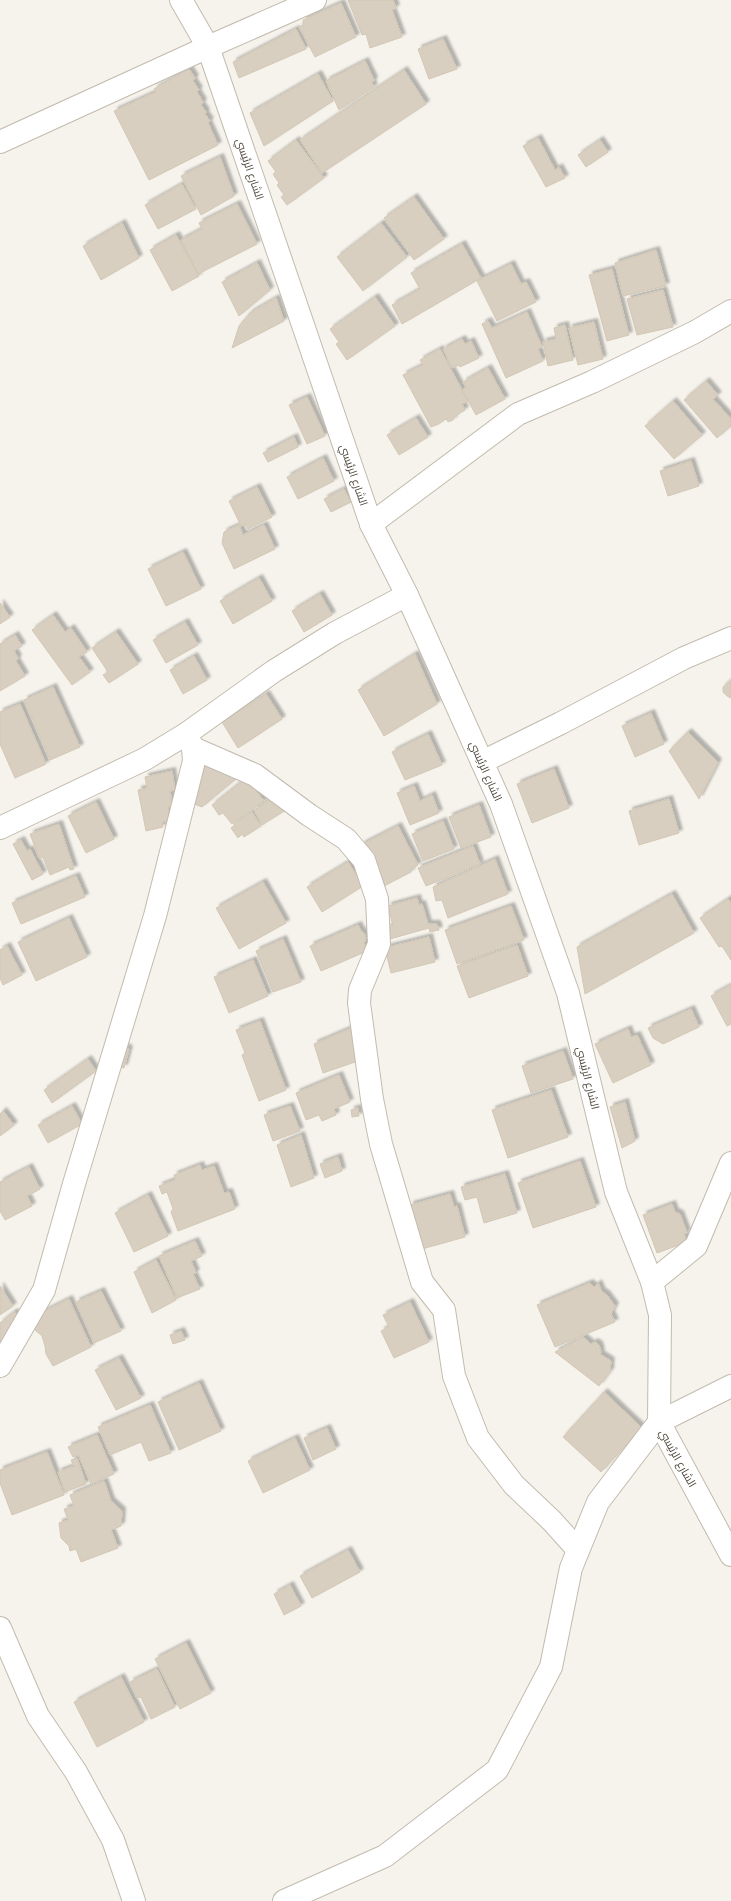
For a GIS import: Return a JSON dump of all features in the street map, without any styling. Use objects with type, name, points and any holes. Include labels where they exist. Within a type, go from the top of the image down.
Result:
[{"type":"street","name":"الشارع الرئيسي","points":[[181,0],[208,47],[371,524],[406,595],[501,804],[568,993],[616,1192],[652,1282],[660,1315],[659,1422],[731,1555]]},
{"type":"street","points":[[0,142],[315,0]]},
{"type":"street","points":[[371,524],[518,414],[592,382],[695,332],[731,311]]},
{"type":"street","points":[[0,828],[145,759],[189,741],[294,659],[335,633],[406,595]]},
{"type":"street","points":[[482,762],[561,723],[684,658],[731,638]]},
{"type":"street","points":[[0,1366],[44,1290],[154,916],[194,760],[189,741]]},
{"type":"street","points":[[189,741],[255,775],[346,839],[364,860],[377,899],[379,944],[360,990],[360,1003],[372,1099],[381,1144],[422,1282],[444,1310],[454,1376],[478,1438],[514,1485],[552,1521],[578,1550]]},
{"type":"street","points":[[652,1282],[696,1246],[731,1163]]},
{"type":"street","points":[[284,1901],[385,1856],[497,1770],[551,1667],[571,1568],[598,1502],[659,1422],[731,1386]]},
{"type":"street","points":[[0,1628],[38,1716],[76,1772],[113,1840],[134,1901]]},
{"type":"building","points":[[348,0],[393,0],[396,8],[392,10],[402,37],[370,48],[366,34],[362,35]]},
{"type":"building","points":[[341,3],[356,37],[315,57],[299,27],[304,25],[303,20]]},
{"type":"building","points":[[296,29],[306,49],[239,78],[233,62]]},
{"type":"building","points":[[443,39],[457,69],[429,79],[418,49]]},
{"type":"building","points":[[365,61],[374,80],[372,83],[374,87],[339,110],[326,81]]},
{"type":"building","points":[[189,69],[195,78],[193,81],[199,90],[197,92],[203,102],[201,105],[210,121],[208,123],[218,145],[149,180],[114,111],[156,92],[154,89]]},
{"type":"building","points":[[404,70],[426,104],[322,173],[300,140]]},
{"type":"building","points":[[318,74],[333,101],[264,146],[250,113]]},
{"type":"building","points":[[538,138],[555,170],[559,167],[565,178],[546,187],[523,146]]},
{"type":"building","points":[[296,140],[324,178],[287,205],[281,197],[284,195],[277,185],[279,183],[273,174],[276,172],[268,161]]},
{"type":"building","points":[[600,140],[608,152],[586,167],[578,155]]},
{"type":"building","points":[[220,157],[234,196],[201,215],[181,176]]},
{"type":"building","points":[[182,184],[196,209],[158,229],[145,205]]},
{"type":"building","points":[[414,197],[444,239],[414,260],[384,218]]},
{"type":"building","points":[[237,204],[257,244],[198,274],[181,240],[202,229],[199,223]]},
{"type":"building","points":[[122,223],[139,258],[101,280],[83,246]]},
{"type":"building","points":[[381,223],[407,257],[363,291],[337,257]]},
{"type":"building","points":[[176,235],[199,276],[172,291],[150,250]]},
{"type":"building","points":[[462,244],[481,278],[402,324],[392,305],[420,289],[411,273]]},
{"type":"building","points":[[656,250],[666,286],[623,296],[615,263]]},
{"type":"building","points":[[257,263],[270,290],[239,316],[222,282]]},
{"type":"building","points":[[511,264],[521,284],[526,282],[536,302],[497,321],[477,281]]},
{"type":"building","points":[[612,269],[629,335],[607,341],[589,275]]},
{"type":"building","points":[[663,290],[673,327],[637,335],[627,299]]},
{"type":"building","points":[[375,297],[395,326],[347,360],[336,344],[339,342],[330,329]]},
{"type":"building","points":[[276,298],[284,321],[232,348],[239,326],[250,313]]},
{"type":"building","points":[[527,312],[542,347],[538,349],[543,361],[506,378],[482,324],[488,321],[492,328]]},
{"type":"building","points":[[594,322],[603,359],[578,365],[569,328]]},
{"type":"building","points":[[565,325],[573,360],[548,366],[543,342],[556,339],[554,328]]},
{"type":"building","points":[[462,339],[465,344],[471,341],[479,358],[460,367],[459,365],[452,368],[443,349]]},
{"type":"building","points":[[440,349],[468,401],[462,404],[465,410],[455,416],[453,420],[448,422],[447,419],[431,427],[403,375],[423,365],[420,360]]},
{"type":"building","points":[[488,368],[505,399],[476,415],[462,390],[466,387],[463,382]]},
{"type":"building","points":[[706,381],[718,395],[713,399],[731,419],[731,426],[717,438],[684,400]]},
{"type":"building","points":[[307,397],[325,436],[307,444],[289,405]]},
{"type":"building","points":[[673,401],[702,435],[674,459],[645,426]]},
{"type":"building","points":[[416,418],[428,437],[399,455],[387,435]]},
{"type":"building","points":[[294,437],[298,447],[268,462],[263,453]]},
{"type":"building","points":[[323,458],[334,481],[298,499],[287,477]]},
{"type":"building","points":[[691,461],[699,486],[668,496],[660,471]]},
{"type":"building","points":[[257,487],[272,517],[248,529],[245,524],[241,526],[229,501]]},
{"type":"building","points":[[344,489],[351,502],[331,512],[324,499]]},
{"type":"building","points":[[239,525],[243,535],[264,525],[275,549],[234,569],[222,543],[224,532]]},
{"type":"building","points":[[183,552],[201,589],[166,606],[148,569]]},
{"type":"building","points":[[259,578],[272,601],[233,624],[220,601]]},
{"type":"building","points":[[320,594],[332,615],[304,632],[292,611]]},
{"type":"building","points":[[0,603],[10,617],[0,624]]},
{"type":"building","points":[[53,615],[65,632],[71,628],[87,652],[79,657],[90,672],[72,685],[32,630]]},
{"type":"building","points":[[185,622],[198,645],[166,663],[153,640]]},
{"type":"building","points":[[116,632],[138,664],[109,683],[103,675],[108,672],[92,648]]},
{"type":"building","points":[[15,635],[22,646],[14,651],[18,658],[16,661],[25,676],[0,691],[0,644]]},
{"type":"building","points":[[415,654],[437,704],[384,736],[358,690]]},
{"type":"building","points":[[194,656],[207,680],[183,694],[170,670]]},
{"type":"building","points":[[731,680],[731,698],[723,692],[723,687]]},
{"type":"building","points":[[53,687],[80,747],[50,760],[24,700]]},
{"type":"building","points":[[266,694],[282,719],[238,748],[222,722]]},
{"type":"building","points":[[20,704],[46,764],[15,778],[0,744],[0,712]]},
{"type":"building","points":[[651,713],[664,744],[635,757],[622,726]]},
{"type":"building","points":[[688,732],[718,762],[699,799],[669,751]]},
{"type":"building","points":[[428,734],[442,765],[405,780],[392,752]]},
{"type":"building","points":[[203,758],[243,773],[202,807],[194,804]]},
{"type":"building","points":[[554,769],[569,808],[532,823],[517,784]]},
{"type":"building","points":[[172,771],[175,790],[170,791],[173,806],[168,807],[170,820],[162,822],[163,827],[146,831],[138,790],[147,788],[145,777]]},
{"type":"building","points":[[246,778],[264,801],[232,824],[223,813],[219,815],[212,805]]},
{"type":"building","points":[[414,786],[420,801],[432,795],[439,813],[410,825],[397,793]]},
{"type":"building","points":[[278,795],[289,808],[262,825],[254,810]]},
{"type":"building","points":[[669,799],[679,833],[639,845],[629,811]]},
{"type":"building","points":[[96,802],[114,839],[86,853],[68,816]]},
{"type":"building","points":[[479,805],[491,837],[461,848],[449,817]]},
{"type":"building","points":[[252,812],[261,826],[244,837],[242,834],[238,838],[231,828],[235,825],[234,824]]},
{"type":"building","points":[[443,821],[454,849],[423,861],[412,834]]},
{"type":"building","points":[[59,824],[74,869],[70,870],[69,867],[50,875],[43,857],[39,858],[30,834]]},
{"type":"building","points":[[398,826],[418,865],[411,869],[411,872],[382,887],[361,845]]},
{"type":"building","points":[[21,840],[27,851],[30,849],[43,874],[32,880],[13,844]]},
{"type":"building","points":[[473,846],[480,864],[426,886],[418,868]]},
{"type":"building","points":[[495,859],[508,894],[448,918],[442,900],[436,901],[433,887]]},
{"type":"building","points":[[348,862],[363,886],[322,912],[307,887]]},
{"type":"building","points":[[76,876],[85,897],[21,924],[12,903]]},
{"type":"building","points":[[263,882],[286,923],[239,949],[216,908]]},
{"type":"building","points":[[672,894],[694,933],[585,994],[577,947]]},
{"type":"building","points":[[417,898],[419,905],[422,904],[428,924],[437,924],[439,930],[430,932],[429,928],[390,939],[387,927],[393,926],[388,906]]},
{"type":"building","points":[[728,899],[731,903],[731,960],[722,946],[719,947],[700,918]]},
{"type":"building","points":[[511,906],[524,940],[457,964],[445,930]]},
{"type":"building","points":[[69,918],[87,957],[36,981],[18,942]]},
{"type":"building","points":[[358,925],[366,938],[364,943],[367,951],[321,971],[310,946]]},
{"type":"building","points":[[429,937],[435,962],[391,973],[385,948]]},
{"type":"building","points":[[283,939],[301,982],[273,992],[256,951]]},
{"type":"building","points":[[517,945],[528,976],[469,998],[457,966]]},
{"type":"building","points":[[7,946],[22,975],[3,985],[0,978],[0,950]]},
{"type":"building","points":[[253,960],[268,996],[229,1013],[214,977]]},
{"type":"building","points":[[731,985],[731,1024],[727,1026],[711,996]]},
{"type":"building","points":[[691,1009],[699,1027],[663,1044],[653,1038],[648,1028]]},
{"type":"building","points":[[260,1021],[286,1090],[259,1101],[242,1055],[245,1053],[236,1030]]},
{"type":"building","points":[[354,1027],[358,1061],[323,1073],[314,1044]]},
{"type":"building","points":[[628,1029],[631,1037],[637,1035],[651,1065],[613,1083],[595,1044]]},
{"type":"building","points":[[125,1047],[129,1049],[124,1068],[119,1067]]},
{"type":"building","points":[[563,1051],[573,1079],[531,1093],[522,1066]]},
{"type":"building","points":[[88,1059],[96,1071],[52,1103],[44,1090]]},
{"type":"building","points":[[339,1075],[350,1102],[334,1109],[336,1115],[322,1121],[319,1115],[306,1120],[296,1093]]},
{"type":"building","points":[[551,1090],[568,1137],[508,1158],[492,1110]]},
{"type":"building","points":[[625,1102],[635,1141],[622,1148],[610,1107]]},
{"type":"building","points":[[72,1106],[82,1124],[48,1143],[38,1125]]},
{"type":"building","points":[[290,1106],[300,1131],[273,1141],[264,1115]]},
{"type":"building","points":[[358,1108],[359,1116],[352,1117],[351,1110]]},
{"type":"building","points":[[3,1111],[14,1125],[0,1136],[0,1114]]},
{"type":"building","points":[[301,1135],[314,1178],[291,1187],[277,1145]]},
{"type":"building","points":[[338,1157],[342,1171],[325,1178],[320,1164]]},
{"type":"building","points":[[580,1161],[596,1207],[533,1228],[518,1183]]},
{"type":"building","points":[[200,1165],[202,1170],[214,1166],[224,1193],[229,1192],[235,1209],[178,1231],[171,1212],[173,1209],[167,1192],[162,1194],[159,1186],[175,1180],[174,1175]]},
{"type":"building","points":[[29,1167],[40,1189],[27,1196],[32,1206],[5,1220],[0,1211],[0,1182]]},
{"type":"building","points":[[505,1174],[517,1213],[484,1223],[477,1197],[465,1200],[461,1187]]},
{"type":"building","points":[[450,1194],[454,1207],[457,1206],[465,1237],[422,1249],[410,1205]]},
{"type":"building","points":[[148,1195],[168,1236],[134,1252],[115,1213]]},
{"type":"building","points":[[672,1204],[675,1212],[680,1214],[687,1233],[684,1234],[687,1242],[657,1253],[643,1215]]},
{"type":"building","points":[[195,1241],[202,1256],[191,1261],[196,1273],[193,1274],[200,1289],[177,1298],[159,1256]]},
{"type":"building","points":[[156,1260],[176,1300],[152,1313],[134,1272]]},
{"type":"building","points":[[590,1283],[594,1287],[598,1283],[602,1292],[606,1294],[615,1306],[611,1314],[615,1322],[555,1347],[537,1305]]},
{"type":"building","points":[[0,1286],[13,1306],[0,1315]]},
{"type":"building","points":[[101,1291],[121,1331],[94,1343],[76,1302]]},
{"type":"building","points":[[69,1299],[91,1347],[53,1366],[46,1354],[42,1336],[35,1330],[31,1318]]},
{"type":"building","points":[[410,1302],[429,1342],[394,1358],[381,1331],[389,1327],[383,1315]]},
{"type":"building","points":[[14,1312],[21,1318],[0,1349],[0,1323]]},
{"type":"building","points":[[181,1331],[185,1340],[173,1344],[170,1335]]},
{"type":"building","points":[[583,1337],[591,1344],[595,1342],[599,1345],[601,1352],[600,1354],[611,1361],[611,1370],[599,1386],[555,1352]]},
{"type":"building","points":[[119,1358],[141,1398],[116,1410],[95,1370]]},
{"type":"building","points":[[199,1383],[221,1431],[179,1450],[158,1402]]},
{"type":"building","points":[[604,1392],[642,1428],[601,1472],[563,1437]]},
{"type":"building","points":[[150,1405],[171,1453],[149,1461],[141,1442],[110,1455],[98,1427]]},
{"type":"building","points":[[327,1428],[336,1449],[313,1460],[304,1438]]},
{"type":"building","points":[[97,1435],[114,1474],[91,1484],[78,1454],[73,1457],[68,1447]]},
{"type":"building","points":[[295,1438],[310,1470],[263,1493],[248,1461]]},
{"type":"building","points":[[47,1452],[64,1495],[12,1515],[0,1483],[0,1470]]},
{"type":"building","points":[[77,1458],[86,1484],[65,1492],[58,1472],[74,1466],[71,1460]]},
{"type":"building","points":[[104,1481],[111,1501],[122,1511],[121,1526],[111,1530],[118,1548],[81,1562],[76,1549],[70,1551],[69,1546],[61,1538],[59,1523],[68,1520],[64,1509],[74,1506],[70,1495]]},
{"type":"building","points":[[348,1550],[360,1572],[312,1598],[300,1576]]},
{"type":"building","points":[[290,1585],[301,1606],[284,1615],[274,1594]]},
{"type":"building","points":[[186,1643],[211,1693],[180,1709],[155,1659]]},
{"type":"building","points":[[157,1669],[175,1707],[151,1719],[141,1697],[137,1698],[130,1682]]},
{"type":"building","points":[[121,1677],[144,1722],[97,1747],[74,1702]]}]
